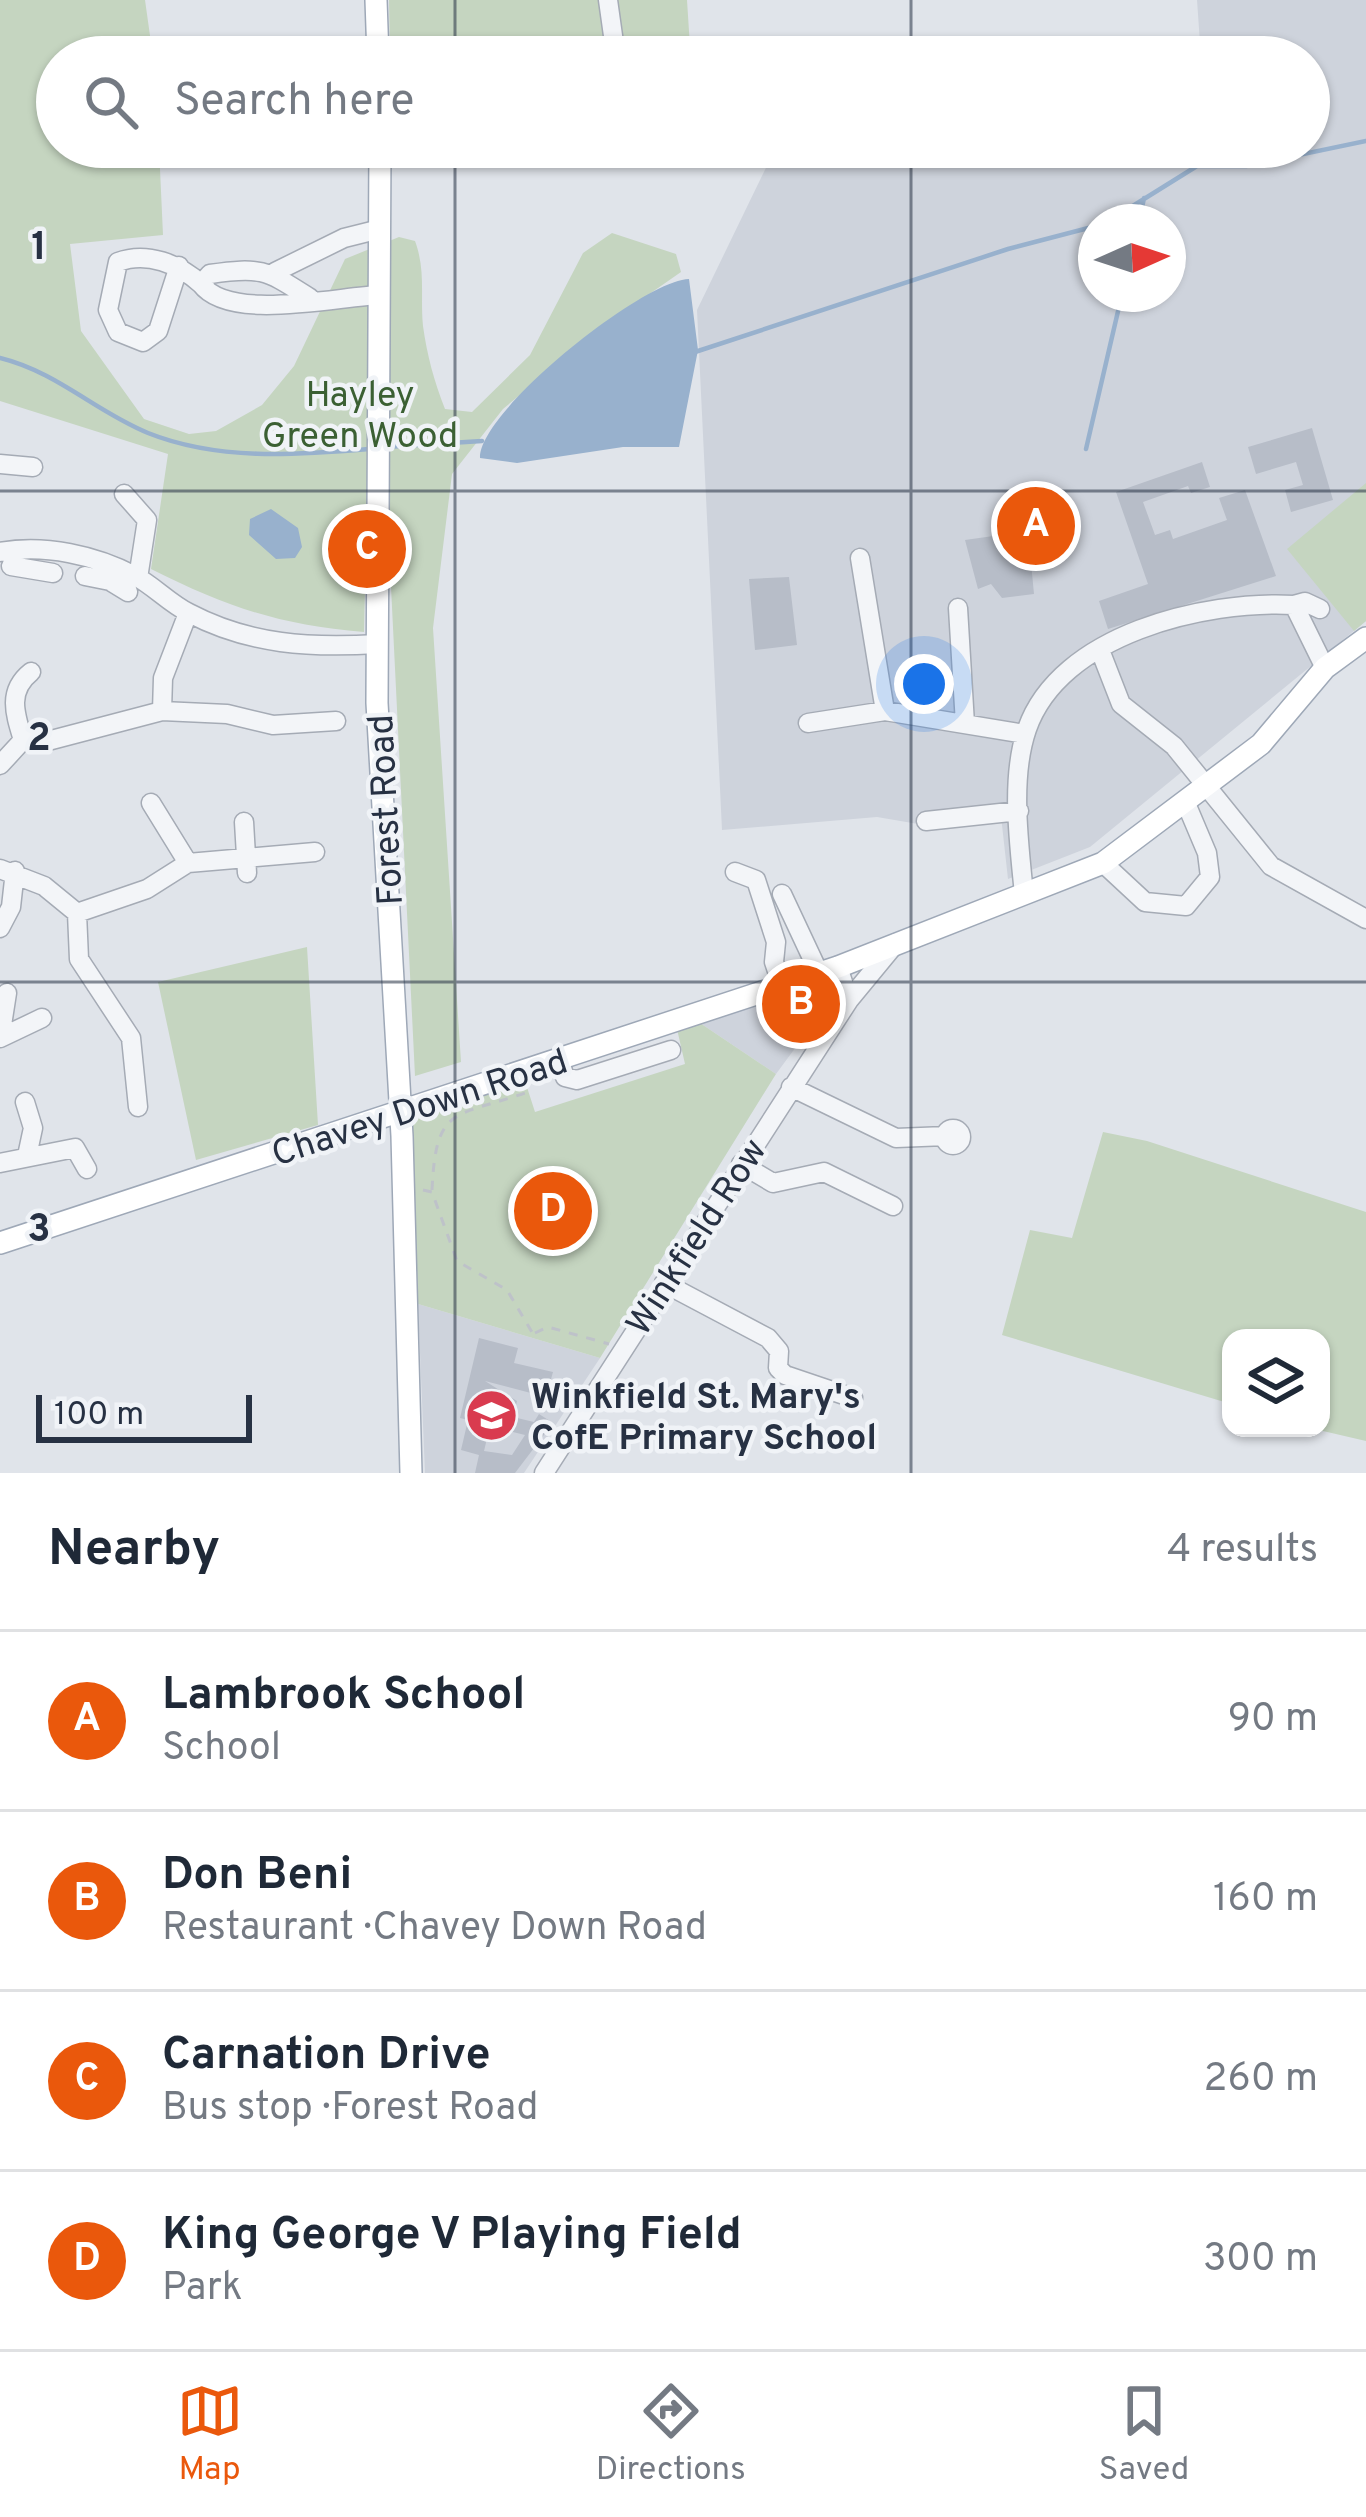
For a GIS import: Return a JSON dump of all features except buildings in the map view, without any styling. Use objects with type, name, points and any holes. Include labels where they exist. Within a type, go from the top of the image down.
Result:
[{"type":"main road","points":[[376,0],[377,36]]},
{"type":"main road","name":"Forest Road","points":[[380,168],[378,644],[401,1112],[411,1473]]},
{"type":"main road","name":"Winkfield Row","points":[[828,970],[1103,863],[1261,744],[1325,668],[1366,638]]},
{"type":"main road","name":"Chavey Down Road","points":[[0,1243],[828,970]]},
{"type":"street","points":[[608,0],[613,36]]},
{"type":"street","points":[[201,284],[210,274],[275,272],[344,238],[380,229]]},
{"type":"street","points":[[178,266],[158,331],[143,342],[118,332],[108,310],[118,262],[147,259],[178,266],[230,303],[267,306],[310,298],[379,295]]},
{"type":"street","points":[[275,272],[310,298]]},
{"type":"street","points":[[0,464],[33,467]]},
{"type":"street","points":[[122,579],[147,520],[124,494]]},
{"type":"street","points":[[5,560],[75,554],[188,613],[260,640],[308,649],[378,644]]},
{"type":"street","points":[[860,558],[885,711]]},
{"type":"street","points":[[5,560],[53,573]]},
{"type":"street","points":[[85,576],[122,579]]},
{"type":"street","points":[[1024,894],[1019,812],[1025,734],[1037,706],[1061,677],[1100,650],[1178,616],[1230,604],[1305,602],[1320,609]]},
{"type":"street","points":[[1294,605],[1325,668]]},
{"type":"street","points":[[958,608],[964,724]]},
{"type":"street","points":[[162,711],[163,678],[188,613]]},
{"type":"street","points":[[1100,650],[1121,704],[1174,746],[1282,876],[1366,919]]},
{"type":"street","points":[[23,740],[14,700],[31,672]]},
{"type":"street","points":[[0,765],[23,740],[67,739],[162,711],[227,714],[273,725],[336,721]]},
{"type":"street","points":[[808,723],[885,711],[1025,734]]},
{"type":"street","points":[[1103,863],[1145,902],[1186,906],[1210,877],[1207,853],[1185,801]]},
{"type":"street","points":[[152,803],[188,863]]},
{"type":"street","points":[[926,821],[1019,812]]},
{"type":"street","points":[[244,822],[247,863]]},
{"type":"street","points":[[77,913],[147,890],[188,863],[247,863],[315,852]]},
{"type":"street","points":[[0,928],[11,907],[7,870],[44,886],[77,913],[79,959],[131,1038],[138,1107]]},
{"type":"street","points":[[735,872],[755,880],[776,942],[774,962],[782,986]]},
{"type":"street","points":[[782,894],[848,1000]]},
{"type":"street","name":"Winkfield Row","points":[[544,1473],[848,1000],[899,940]]},
{"type":"street","points":[[0,1038],[7,992]]},
{"type":"street","points":[[0,1038],[42,1018]]},
{"type":"street","points":[[559,1059],[565,1077],[577,1080],[671,1050]]},
{"type":"street","points":[[791,1088],[896,1138],[946,1136]]},
{"type":"street","points":[[25,1102],[33,1127],[27,1156]]},
{"type":"street","points":[[0,1163],[75,1148],[87,1169]]},
{"type":"street","points":[[741,1164],[773,1184],[824,1172],[892,1206]]},
{"type":"street","points":[[664,1283],[768,1338],[779,1351],[778,1368],[784,1375],[853,1398]]},
{"type":"path","points":[[528,1092],[446,1123],[434,1141],[432,1192],[457,1261],[507,1290],[521,1320],[535,1336],[548,1327],[622,1348]]},
{"type":"path","points":[[403,1186],[432,1192]]},
{"type":"shaded area","points":[[1197,0],[1366,0],[1366,621],[1090,847],[1008,879],[1001,816],[918,824],[877,817],[722,830],[697,310],[766,168],[1330,168],[1330,36],[1200,36]]},
{"type":"shaded area","points":[[832,976],[841,994],[817,1035],[807,1032],[776,1074],[700,1023]]},
{"type":"shaded area","name":"Winkfield St. Mary's CofE Primary School","points":[[418,1304],[600,1358],[524,1473],[425,1473]]},
{"type":"green space","name":"Hayley Green Wood","points":[[0,0],[145,0],[150,36],[36,36],[36,168],[160,168],[163,235],[70,244],[81,331],[144,419],[189,434],[216,431],[262,405],[294,366],[345,259],[399,237],[415,241],[418,252],[425,337],[445,409],[472,412],[530,355],[583,253],[612,233],[676,254],[681,272],[602,327],[503,409],[452,474],[433,628],[461,1062],[415,1076],[389,546],[366,548],[364,632],[306,625],[229,604],[151,569],[168,454],[0,401]]},
{"type":"green space","points":[[389,0],[687,0],[689,36],[390,36]]},
{"type":"green space","points":[[1366,483],[1366,621],[1354,631],[1287,549]]},
{"type":"green space","points":[[307,947],[318,1125],[196,1160],[158,982]]},
{"type":"green space","points":[[700,1023],[776,1074],[600,1358],[418,1304],[412,1117],[524,1078],[535,1112],[685,1064],[677,1029]]},
{"type":"green space","points":[[1103,1132],[1147,1141],[1366,1212],[1366,1441],[1330,1433],[1330,1329],[1222,1329],[1222,1401],[1002,1335],[1030,1230],[1072,1238]]},
{"type":"water","points":[[689,279],[698,350],[679,447],[623,447],[517,463],[480,458],[487,437],[505,411],[566,352],[637,301]]},
{"type":"water","points":[[271,509],[298,528],[302,547],[295,558],[276,559],[249,535],[250,519]]},
{"type":"waterway","points":[[1330,148],[1366,141]]},
{"type":"waterway","points":[[1136,204],[1194,168]]},
{"type":"waterway","points":[[1143,204],[1144,198]]},
{"type":"waterway","points":[[695,352],[1008,249],[1078,231]]},
{"type":"waterway","points":[[1086,449],[1118,312]]},
{"type":"waterway","points":[[0,358],[40,373],[129,424],[175,442],[257,454],[369,449]]},
{"type":"waterway","points":[[386,447],[482,441]]},
{"type":"place","name":"Lambrook School","points":[[1036,526]]},
{"type":"place","name":"Carnation Drive","points":[[367,549]]},
{"type":"place","name":"Don Beni","points":[[801,1004]]},
{"type":"place","name":"King George V Playing Field","points":[[553,1211]]},
{"type":"place","name":"Winkfield St. Mary's CofE Primary School","points":[[492,1416]]}]
